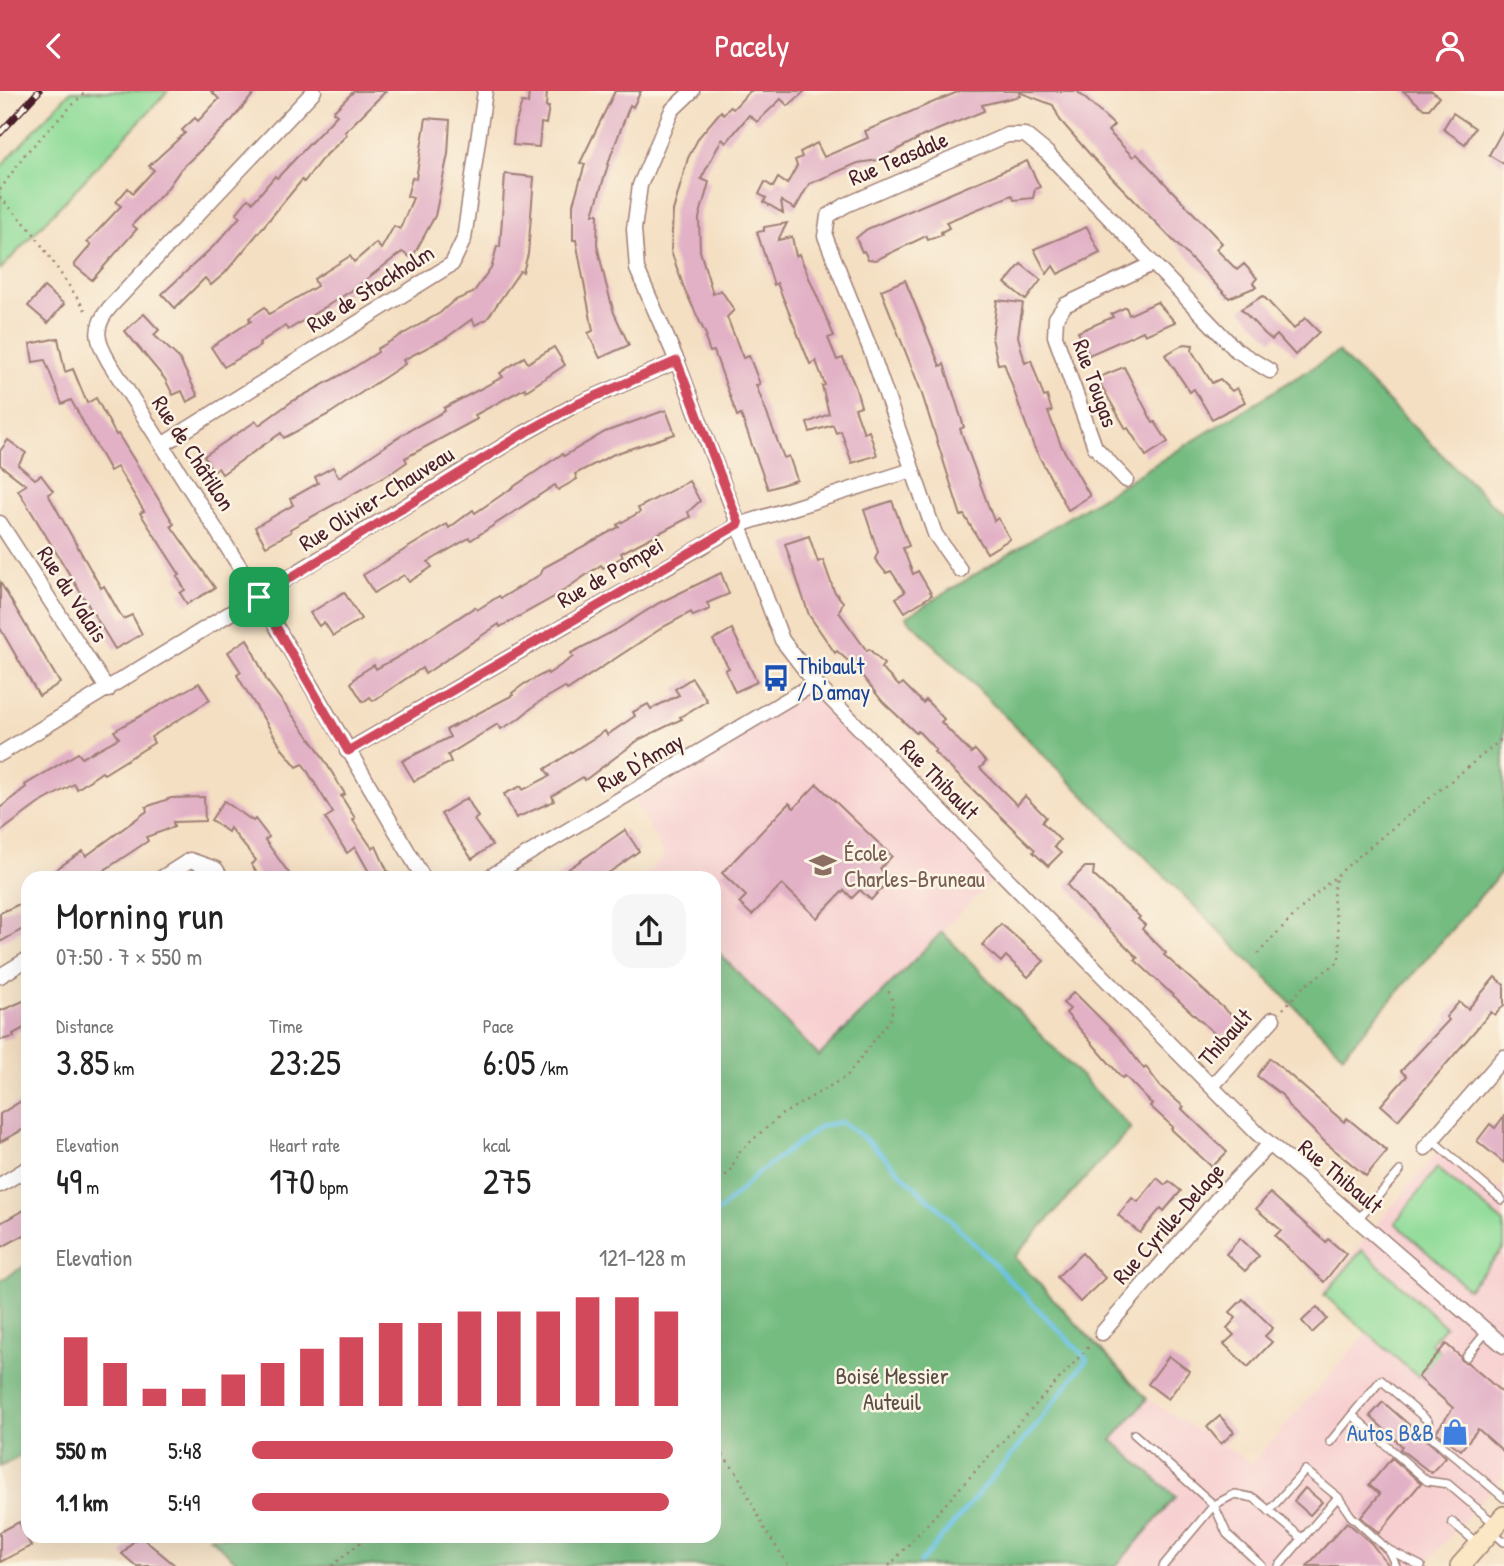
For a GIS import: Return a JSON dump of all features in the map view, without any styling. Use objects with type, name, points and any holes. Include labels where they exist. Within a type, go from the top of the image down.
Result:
[{"type":"main road","points":[[1460,1566],[1495,1532]]},
{"type":"street","name":"Rue de Châtillon","points":[[314,91],[110,307],[98,323],[97,333],[101,348],[259,597],[419,871]]},
{"type":"street","name":"Rue de Stockholm","points":[[162,445],[452,264],[464,239],[485,91]]},
{"type":"street","name":"Rue Thibault","points":[[692,91],[672,110],[639,185],[634,229],[637,269],[677,361],[782,640],[815,683],[1270,1144],[1504,1346]]},
{"type":"street","name":"Rue Teasdale","points":[[960,570],[935,534],[872,351],[825,236],[828,216],[846,205],[1007,135],[1025,135],[1047,153],[1236,350],[1270,371]]},
{"type":"street","name":"Rue Tougas","points":[[1126,480],[1095,447],[1055,335],[1056,318],[1065,305],[1152,264]]},
{"type":"street","name":"Rue Olivier-Chauveau","points":[[0,754],[523,434],[575,405],[677,361]]},
{"type":"street","name":"Rue de Pompei","points":[[348,751],[739,524],[912,470]]},
{"type":"street","name":"Rue du Valais","points":[[0,523],[108,690]]},
{"type":"street","name":"Rue D'Amay","points":[[499,871],[815,683]]},
{"type":"street","points":[[173,871],[190,860],[217,871]]},
{"type":"street","points":[[0,976],[21,963]]},
{"type":"street","name":"Thibault","points":[[1212,1086],[1273,1019]]},
{"type":"street","points":[[1429,1144],[1502,1062]]},
{"type":"street","name":"Rue Cyrille-Delage","points":[[1102,1333],[1218,1198],[1270,1144]]},
{"type":"street","points":[[0,1185],[21,1172]]},
{"type":"lane","points":[[1429,1144],[1502,1200]]},
{"type":"lane","points":[[1357,1220],[1400,1171]]},
{"type":"lane","points":[[1465,1357],[1487,1331]]},
{"type":"lane","points":[[1330,1442],[1381,1380],[1427,1421],[1430,1435],[1504,1498]]},
{"type":"lane","points":[[1352,1415],[1427,1481],[1448,1484],[1495,1532]]},
{"type":"lane","points":[[1134,1434],[1214,1505],[1227,1534],[1262,1566]]},
{"type":"lane","points":[[1269,1511],[1305,1469],[1338,1497],[1351,1516],[1387,1549],[1420,1566]]},
{"type":"lane","points":[[1163,1566],[1214,1505],[1227,1496],[1242,1494],[1254,1498],[1303,1539]]},
{"type":"lane","points":[[1279,1566],[1338,1497]]},
{"type":"lane","points":[[1452,1522],[1495,1532]]},
{"type":"lane","points":[[1387,1549],[1396,1566]]},
{"type":"path","points":[[0,190],[25,155],[86,91]]},
{"type":"path","points":[[0,197],[33,231],[89,315]]},
{"type":"path","points":[[1258,954],[1286,922],[1337,877],[1426,799],[1504,737]]},
{"type":"path","points":[[1273,1019],[1303,987],[1338,962],[1340,946],[1333,897],[1337,877]]},
{"type":"path","points":[[721,1179],[729,1173],[740,1152],[781,1115],[847,1076],[891,1018],[893,1002],[887,988]]},
{"type":"path","points":[[889,1566],[955,1490],[1102,1333]]},
{"type":"path","points":[[721,1453],[737,1473],[765,1530],[789,1566]]},
{"type":"path","points":[[332,1566],[360,1543]]},
{"type":"shaded area","name":"École Charles-Bruneau","points":[[815,683],[1000,873],[819,1056],[721,955],[721,871],[648,871],[665,856],[630,794]]},
{"type":"shaded area","points":[[1440,1149],[1498,1190],[1504,1184],[1504,1475],[1424,1566],[1116,1566],[1176,1497],[1112,1440],[1147,1399],[1252,1463],[1370,1329],[1322,1290]]},
{"type":"green space","points":[[71,91],[168,91],[0,270],[0,167]]},
{"type":"green space","points":[[1338,352],[1504,516],[1504,869],[1343,1055],[906,617]]},
{"type":"green space","name":"Boisé Messier Auteuil","points":[[942,932],[1131,1128],[1014,1257],[1147,1399],[1112,1440],[1176,1497],[1116,1566],[242,1566],[216,1543],[721,1543],[721,955],[819,1056]]},
{"type":"green space","points":[[1437,1168],[1504,1223],[1504,1248],[1468,1289],[1395,1223]]},
{"type":"green space","points":[[1362,1250],[1445,1326],[1430,1343],[1442,1353],[1418,1377],[1324,1295]]},
{"type":"green space","points":[[21,1268],[21,1456],[0,1467],[0,1281]]},
{"type":"building","points":[[211,91],[256,91],[132,225],[137,229],[92,280],[74,265],[91,245],[87,242],[121,206],[116,202],[128,188],[133,193],[154,170],[149,166],[185,133],[182,130],[195,118],[198,121],[219,99]]},
{"type":"building","points":[[354,91],[386,91],[345,132],[347,135],[321,160],[304,182],[302,180],[225,273],[211,285],[205,278],[175,308],[162,294],[218,242],[240,217],[236,214],[248,199],[253,202],[275,176],[277,178],[337,115],[333,112]]},
{"type":"building","points":[[529,91],[547,91],[546,107],[549,107],[546,124],[541,123],[539,147],[513,145],[522,102],[528,103]]},
{"type":"building","points":[[615,91],[641,91],[633,107],[630,105],[593,214],[598,214],[597,245],[606,284],[614,313],[629,345],[600,358],[588,333],[593,331],[576,240],[573,240],[573,204],[585,164],[580,163]]},
{"type":"building","points":[[750,91],[805,91],[788,106],[781,99],[757,122],[749,115],[726,143],[722,139],[701,179],[709,182],[699,218],[700,251],[713,294],[721,290],[734,310],[727,317],[743,358],[749,356],[760,384],[756,385],[784,458],[789,456],[797,480],[768,489],[741,415],[737,416],[714,351],[710,352],[705,338],[707,337],[684,288],[671,251],[673,211],[688,158],[699,137],[721,111],[724,114],[730,107],[733,109]]},
{"type":"building","points":[[960,91],[1077,91],[1114,125],[1108,131],[1133,157],[1137,154],[1222,243],[1216,249],[1237,270],[1244,264],[1257,278],[1253,283],[1256,287],[1229,298],[1093,158],[1060,120],[1053,105],[1019,92],[1020,96],[982,105],[984,111],[925,135],[878,160],[858,163],[809,184],[795,209],[781,201],[783,213],[764,202],[766,198],[759,194],[765,182],[773,187],[778,178],[787,184],[797,166],[795,160],[802,157],[800,152],[817,143],[824,157],[868,138],[865,131]]},
{"type":"building","points":[[1403,91],[1432,91],[1439,97],[1429,109],[1424,109]]},
{"type":"building","points":[[1453,113],[1475,128],[1465,144],[1443,129]]},
{"type":"building","points":[[426,118],[450,120],[448,154],[435,216],[412,258],[402,252],[351,291],[288,330],[285,326],[259,343],[260,346],[224,367],[211,347],[251,321],[249,318],[265,307],[269,314],[317,286],[314,279],[350,256],[354,262],[376,243],[381,249],[394,226],[400,229],[413,198],[407,196],[412,178],[416,179]]},
{"type":"building","points":[[1504,128],[1504,164],[1489,155]]},
{"type":"building","points":[[1027,161],[1040,187],[1035,189],[1033,198],[1014,200],[1012,195],[946,222],[949,228],[941,232],[942,235],[928,240],[926,236],[876,260],[868,259],[864,251],[862,252],[856,238],[867,229]]},
{"type":"building","points":[[505,174],[534,177],[528,254],[523,272],[520,271],[487,319],[475,325],[472,319],[446,338],[403,360],[405,364],[329,414],[284,438],[281,433],[222,474],[218,468],[213,471],[204,456],[256,421],[259,425],[291,402],[350,370],[378,352],[377,349],[440,313],[453,301],[473,293],[492,266],[497,246],[500,247]]},
{"type":"building","points":[[787,223],[778,240],[792,237],[796,256],[799,254],[834,336],[828,338],[837,360],[843,358],[855,386],[861,406],[855,408],[864,433],[869,431],[877,455],[852,463],[841,431],[836,433],[833,425],[810,432],[807,423],[829,414],[822,386],[825,385],[816,361],[810,364],[777,283],[774,285],[757,232],[764,231],[764,227]]},
{"type":"building","points":[[1087,227],[1100,253],[1058,274],[1053,266],[1047,274],[1034,249]]},
{"type":"building","points":[[1021,264],[1041,280],[1026,300],[1005,283]]},
{"type":"building","points":[[905,280],[940,366],[944,364],[964,427],[960,429],[994,521],[998,518],[1010,539],[987,553],[964,515],[961,516],[921,391],[881,290]]},
{"type":"building","points":[[44,287],[64,304],[48,323],[28,306]]},
{"type":"building","points":[[1263,296],[1294,329],[1305,318],[1319,332],[1295,355],[1277,335],[1272,340],[1241,309]]},
{"type":"building","points":[[997,300],[1023,303],[1018,336],[1025,363],[1031,360],[1044,397],[1047,396],[1052,411],[1048,412],[1061,445],[1090,496],[1068,510],[1034,447],[1004,363],[998,364],[992,338]]},
{"type":"building","points":[[1157,302],[1175,322],[1145,335],[1143,331],[1089,355],[1078,332],[1113,317],[1111,314],[1126,307],[1129,315]]},
{"type":"building","points":[[144,314],[159,330],[154,335],[179,358],[198,396],[187,402],[182,391],[173,395],[165,379],[125,331]]},
{"type":"building","points":[[58,338],[65,372],[73,369],[87,403],[96,398],[116,435],[118,434],[174,524],[171,526],[215,588],[187,604],[180,593],[185,590],[177,576],[180,575],[140,513],[144,511],[117,467],[110,471],[71,400],[62,404],[45,360],[33,362],[30,344]]},
{"type":"building","points":[[1184,344],[1193,345],[1192,351],[1212,383],[1220,379],[1232,391],[1237,388],[1245,402],[1212,419],[1194,389],[1190,392],[1165,355]]},
{"type":"building","points":[[554,347],[565,365],[526,391],[525,388],[475,415],[477,419],[405,458],[407,462],[394,471],[290,529],[291,532],[266,546],[255,527],[293,505],[290,499],[318,483],[315,477],[333,467],[339,477],[408,431],[445,411],[444,408],[503,377],[500,373],[524,357],[528,363]]},
{"type":"building","points":[[1124,367],[1153,423],[1155,422],[1168,442],[1146,456],[1128,428],[1126,429],[1097,378]]},
{"type":"building","points":[[666,410],[675,434],[614,454],[575,474],[577,479],[558,490],[555,485],[471,540],[469,538],[428,562],[432,567],[409,582],[404,575],[374,593],[363,575],[447,524],[449,528],[473,510],[475,513],[562,454],[564,456],[605,432]]},
{"type":"building","points":[[8,440],[26,453],[18,465],[35,479],[41,475],[53,491],[48,494],[101,588],[104,586],[123,619],[132,615],[142,634],[115,649],[18,490],[26,485],[0,465],[0,451]]},
{"type":"building","points":[[689,481],[700,501],[688,512],[690,517],[621,553],[623,557],[603,568],[601,565],[554,597],[500,627],[499,624],[425,674],[422,668],[373,701],[370,697],[363,702],[351,683],[358,675],[374,665],[376,669],[400,656],[475,607],[477,610],[499,596],[501,598],[541,574],[543,568],[619,527],[617,525],[640,512],[638,508]]},
{"type":"building","points":[[892,501],[909,546],[903,548],[913,574],[918,571],[932,595],[905,612],[896,598],[905,592],[891,571],[886,573],[875,559],[878,552],[864,510]]},
{"type":"building","points":[[809,536],[818,562],[823,560],[834,591],[843,602],[839,612],[867,651],[869,649],[884,664],[881,668],[899,686],[903,683],[923,703],[926,700],[944,719],[941,722],[971,753],[975,750],[986,762],[980,768],[1017,805],[1025,796],[1046,817],[1042,822],[1060,840],[1054,847],[1061,853],[1048,866],[1033,852],[1035,850],[934,752],[936,750],[918,731],[916,733],[883,702],[855,667],[837,651],[835,653],[809,615],[785,544]]},
{"type":"building","points":[[721,573],[729,594],[707,603],[710,609],[693,616],[691,612],[665,626],[567,690],[565,687],[539,702],[517,720],[501,729],[498,724],[448,755],[451,762],[414,781],[402,761],[450,737],[446,730],[513,695],[512,693],[524,684],[547,672],[548,674],[573,657],[571,653],[616,630],[659,603]]},
{"type":"building","points":[[0,582],[60,683],[39,696],[0,628]]},
{"type":"building","points":[[344,592],[361,619],[333,636],[324,622],[319,626],[310,613]]},
{"type":"building","points":[[732,629],[757,682],[735,692],[725,670],[729,668],[713,640]]},
{"type":"building","points":[[247,639],[267,681],[317,748],[345,794],[341,796],[355,818],[353,820],[372,848],[376,846],[387,871],[368,871],[355,847],[347,853],[325,818],[333,813],[303,764],[297,767],[283,750],[237,675],[241,672],[228,652]]},
{"type":"building","points":[[692,678],[707,701],[680,717],[682,719],[640,739],[585,780],[583,777],[552,796],[554,801],[516,818],[504,794],[521,786],[523,790],[550,776],[545,769],[605,731],[607,735],[635,716],[633,712],[648,704],[651,709],[679,695],[675,689]]},
{"type":"building","points":[[199,683],[210,700],[151,737],[154,743],[77,789],[74,784],[38,804],[0,832],[0,808],[26,787],[25,785],[78,753],[82,758],[119,738],[114,731]]},
{"type":"building","points":[[817,784],[892,856],[880,869],[890,879],[871,900],[860,890],[852,898],[844,890],[817,918],[782,884],[752,915],[739,903],[746,896],[722,873],[789,803],[794,808]]},
{"type":"building","points":[[204,797],[205,821],[173,822],[174,827],[146,837],[148,841],[103,871],[54,871],[83,851],[86,856],[147,811],[146,807],[171,798]]},
{"type":"building","points":[[467,798],[478,817],[474,820],[492,845],[472,859],[441,814]]},
{"type":"building","points":[[224,801],[253,821],[255,819],[269,837],[265,840],[287,871],[256,871],[251,864],[256,860],[230,828],[228,832],[211,820]]},
{"type":"building","points":[[625,830],[639,851],[611,871],[566,871]]},
{"type":"building","points":[[1085,867],[1094,867],[1093,875],[1140,917],[1138,919],[1145,925],[1142,929],[1166,953],[1164,955],[1238,1021],[1226,1034],[1217,1036],[1135,960],[1138,958],[1067,885]]},
{"type":"building","points":[[21,903],[21,930],[0,942],[0,913]]},
{"type":"building","points":[[1001,924],[1044,961],[1028,977],[1006,956],[1001,962],[982,945]]},
{"type":"building","points":[[1495,977],[1504,985],[1504,1005],[1495,1015],[1491,1012],[1398,1120],[1381,1105],[1407,1076],[1401,1071],[1449,1020],[1446,1017],[1459,1002],[1468,1009]]},
{"type":"building","points":[[1074,992],[1122,1040],[1161,1087],[1184,1107],[1182,1109],[1227,1152],[1212,1167],[1171,1129],[1173,1127],[1150,1106],[1152,1104],[1125,1076],[1122,1078],[1066,1013],[1070,1009],[1063,1003]]},
{"type":"building","points":[[21,1002],[21,1030],[13,1034],[14,1037],[0,1040],[0,1011]]},
{"type":"building","points":[[1270,1058],[1344,1122],[1347,1118],[1387,1151],[1366,1176],[1326,1143],[1289,1107],[1282,1095],[1257,1076]]},
{"type":"building","points":[[21,1101],[21,1131],[0,1142],[0,1114]]},
{"type":"building","points":[[1504,1116],[1504,1163],[1477,1141],[1490,1124],[1495,1128]]},
{"type":"building","points":[[1157,1178],[1165,1185],[1169,1181],[1181,1191],[1164,1211],[1161,1208],[1140,1233],[1118,1215],[1132,1198],[1138,1202]]},
{"type":"building","points":[[1270,1193],[1326,1242],[1328,1239],[1346,1254],[1324,1282],[1275,1236],[1281,1230],[1256,1209]]},
{"type":"building","points":[[21,1212],[21,1237],[0,1248],[0,1223]]},
{"type":"building","points":[[1240,1238],[1259,1256],[1245,1271],[1226,1254]]},
{"type":"building","points":[[1082,1253],[1105,1278],[1080,1302],[1057,1277]]},
{"type":"building","points":[[1243,1299],[1273,1328],[1265,1336],[1272,1342],[1248,1367],[1224,1344],[1234,1335],[1227,1328],[1236,1318],[1230,1312]]},
{"type":"building","points":[[1317,1307],[1327,1319],[1312,1333],[1302,1321]]},
{"type":"building","points":[[1446,1344],[1462,1361],[1468,1363],[1504,1394],[1504,1452],[1478,1429],[1461,1450],[1436,1432],[1453,1408],[1418,1377]]},
{"type":"building","points":[[1169,1356],[1189,1371],[1168,1399],[1148,1384]]},
{"type":"building","points":[[1383,1402],[1446,1457],[1431,1473],[1400,1449],[1402,1446],[1370,1416]]},
{"type":"building","points":[[1220,1416],[1234,1432],[1221,1444],[1207,1427]]},
{"type":"building","points":[[1392,1458],[1421,1483],[1379,1533],[1361,1517],[1380,1494],[1369,1485]]},
{"type":"building","points":[[1305,1488],[1322,1502],[1310,1515],[1294,1501]]},
{"type":"building","points":[[19,1522],[21,1543],[30,1543],[31,1546],[0,1562],[0,1532]]},
{"type":"building","points":[[1347,1522],[1371,1543],[1389,1566],[1307,1566]]},
{"type":"building","points":[[132,1543],[148,1543],[176,1566],[136,1566],[122,1554]]},
{"type":"waterway","points":[[721,1209],[757,1174],[821,1126],[841,1122],[867,1141],[936,1205],[1087,1359],[1035,1427],[920,1563]]},
{"type":"railway","points":[[0,133],[39,91]]},
{"type":"place","name":"Thibault / D'amay","points":[[776,678]]},
{"type":"place","name":"École Charles-Bruneau","points":[[823,865]]},
{"type":"place","name":"Autos B&B","points":[[1455,1432]]},
{"type":"route","points":[[677,361],[739,524],[348,751],[259,597],[523,434],[575,405],[677,361]]}]
